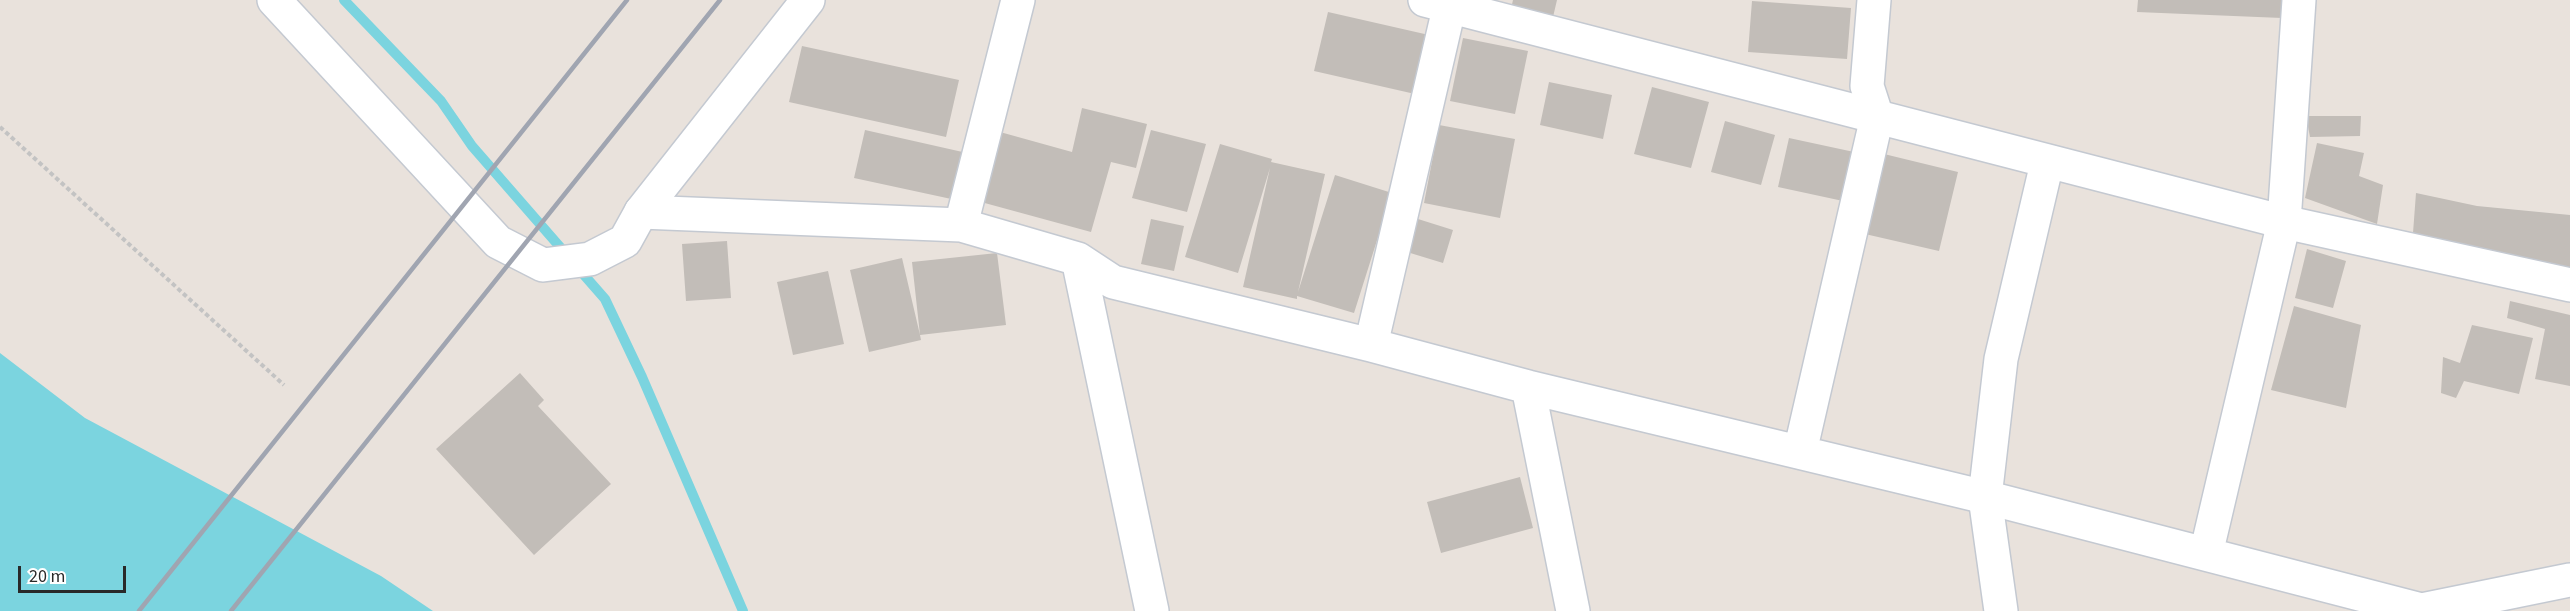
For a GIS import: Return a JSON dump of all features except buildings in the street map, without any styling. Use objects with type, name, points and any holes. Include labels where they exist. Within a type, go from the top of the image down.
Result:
[{"type":"street","points":[[274,0],[498,242],[543,265],[590,259],[625,241],[641,212],[808,0]]},
{"type":"street","points":[[961,225],[1018,0]]},
{"type":"street","points":[[1800,452],[1877,117],[1868,86],[1874,0]]},
{"type":"street","points":[[2205,554],[2284,222],[2299,0]]},
{"type":"street","points":[[1371,345],[1442,2],[2047,163],[2284,222],[2570,285]]},
{"type":"street","points":[[2001,611],[1985,497],[2001,359],[2047,163]]},
{"type":"street","points":[[641,212],[961,225],[1078,259],[1113,282],[1371,345],[1528,387],[1985,497],[2422,610],[2570,580]]},
{"type":"street","points":[[1078,259],[1152,611]]},
{"type":"street","points":[[1528,387],[1573,611]]},
{"type":"path","points":[[0,128],[284,385]]},
{"type":"water","points":[[0,353],[85,418],[381,576],[433,611],[0,611]]},
{"type":"waterway","points":[[344,0],[441,101],[472,146],[567,255]]},
{"type":"waterway","points":[[577,267],[605,299],[642,377],[743,611]]},
{"type":"railway","points":[[139,611],[627,0]]},
{"type":"railway","points":[[231,611],[720,0]]}]
